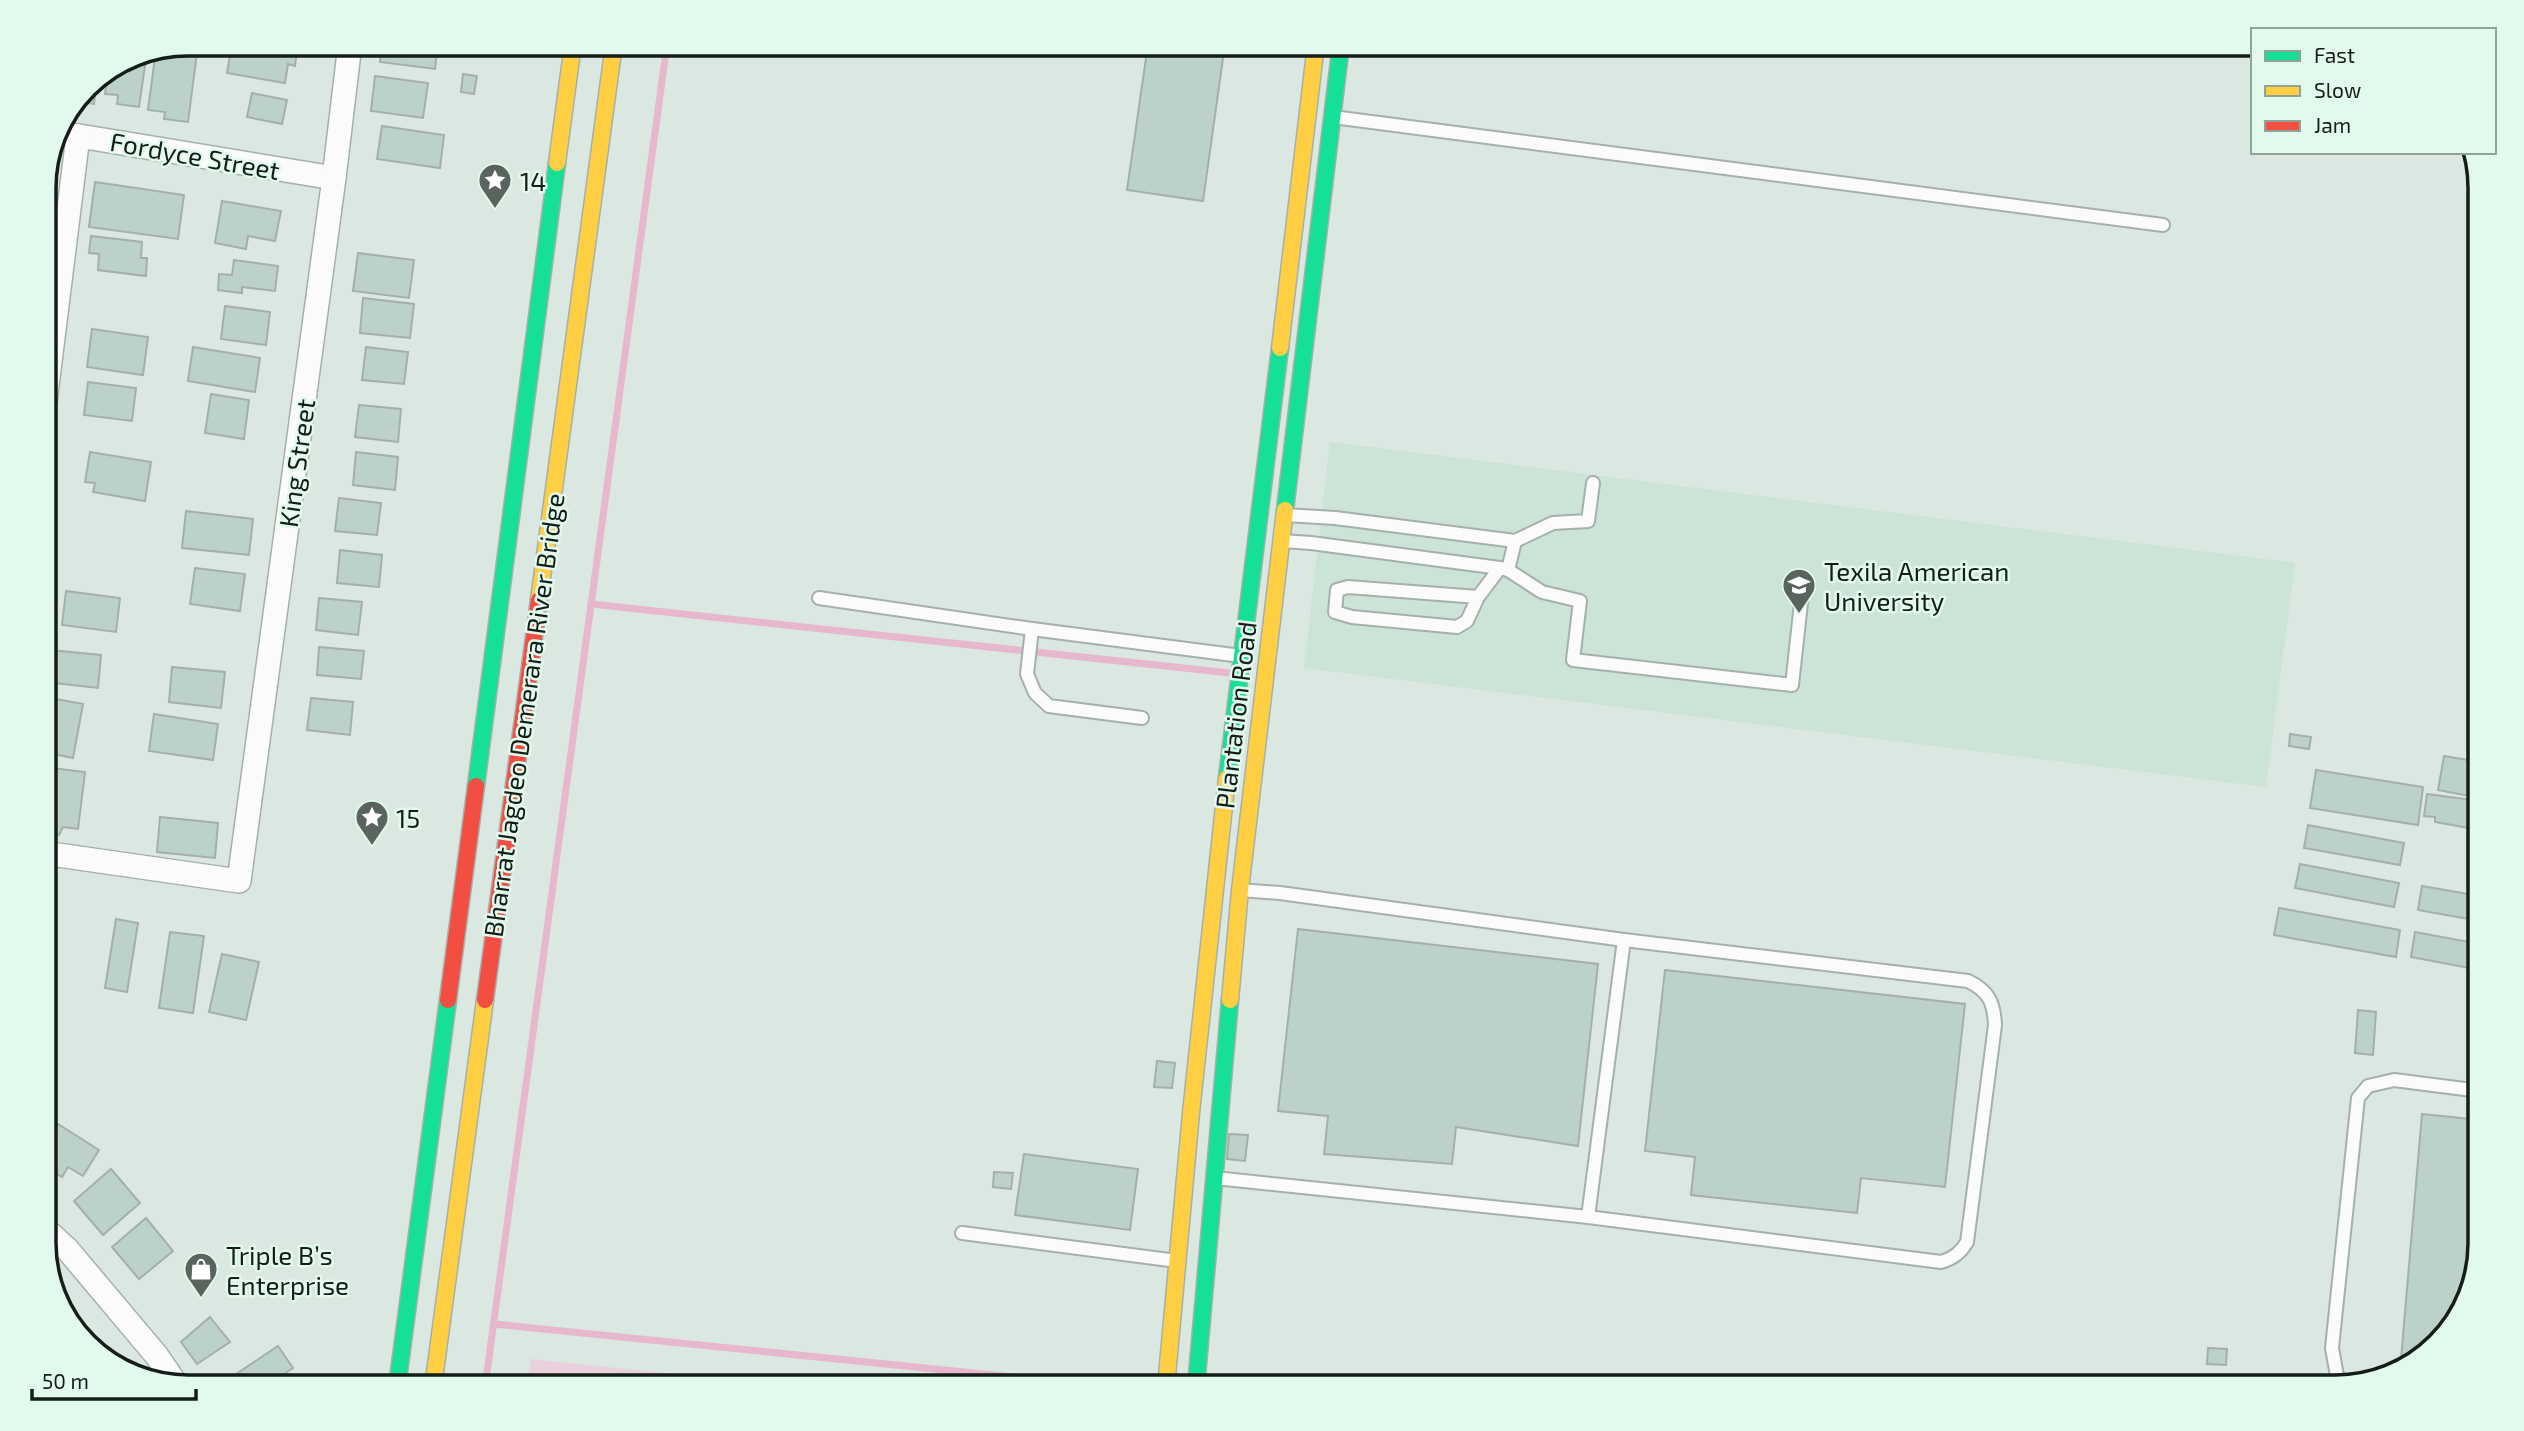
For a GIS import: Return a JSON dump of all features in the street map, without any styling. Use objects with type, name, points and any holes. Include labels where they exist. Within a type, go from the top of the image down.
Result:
[{"type":"street","name":"King Street","points":[[56,855],[239,881],[349,56]]},
{"type":"street","name":"Bharrat Jagdeo Demerara River Bridge","points":[[399,1375],[571,56]]},
{"type":"street","name":"Bharrat Jagdeo Demerara River Bridge","points":[[435,1375],[612,56]]},
{"type":"street","name":"Plantation Road","points":[[1167,1375],[1241,656],[1315,56]]},
{"type":"street","name":"Plantation Road","points":[[1197,1375],[1240,890],[1339,56]]},
{"type":"street","name":"Fordyce Street","points":[[68,134],[334,178]]},
{"type":"street","points":[[56,266],[67,135]]},
{"type":"street","points":[[56,1239],[158,1356],[169,1374]]},
{"type":"lane","points":[[1308,114],[2163,225]]},
{"type":"lane","points":[[1260,512],[1335,518],[1515,541],[1553,523],[1588,521],[1593,483]]},
{"type":"lane","points":[[1257,539],[1311,542],[1504,569],[1542,592],[1580,601],[1573,660],[1792,685],[1802,594]]},
{"type":"lane","points":[[1478,597],[1343,588],[1337,590],[1335,612],[1352,617],[1457,627],[1467,621],[1478,597],[1504,569],[1515,541]]},
{"type":"lane","points":[[819,598],[1241,656]]},
{"type":"lane","points":[[1032,629],[1027,674],[1035,693],[1049,706],[1142,718]]},
{"type":"lane","points":[[1215,1178],[1588,1217],[1928,1262],[1952,1259],[1961,1252],[1967,1242],[1995,1025],[1994,1007],[1989,996],[1968,981],[1624,940],[1293,895],[1216,888]]},
{"type":"lane","points":[[1588,1217],[1624,940]]},
{"type":"lane","points":[[2337,1375],[2332,1348],[2358,1098],[2368,1086],[2393,1080],[2468,1089]]},
{"type":"lane","points":[[962,1234],[1177,1261]]},
{"type":"shaded area","name":"Texila American University","points":[[1330,442],[2295,563],[2266,787],[1304,668]]},
{"type":"shaded area","points":[[531,1359],[683,1375],[529,1375]]},
{"type":"building","points":[[197,56],[188,122],[164,119],[165,112],[148,110],[155,60]]},
{"type":"building","points":[[230,56],[296,56],[295,66],[288,64],[285,83],[227,73]]},
{"type":"building","points":[[381,56],[437,56],[435,69],[380,62]]},
{"type":"building","points":[[1146,56],[1223,56],[1203,201],[1127,190]]},
{"type":"building","points":[[145,63],[139,107],[117,104],[118,95],[105,94],[106,85],[115,78]]},
{"type":"building","points":[[463,74],[477,76],[474,94],[461,92]]},
{"type":"building","points":[[375,76],[428,83],[423,118],[371,111]]},
{"type":"building","points":[[252,93],[287,100],[282,124],[247,117]]},
{"type":"building","points":[[382,126],[444,135],[440,168],[377,159]]},
{"type":"building","points":[[95,182],[184,195],[178,239],[89,227]]},
{"type":"building","points":[[222,201],[281,211],[275,241],[248,236],[246,249],[215,243]]},
{"type":"building","points":[[91,236],[142,242],[141,258],[147,258],[146,276],[98,270],[99,254],[89,253]]},
{"type":"building","points":[[358,253],[414,260],[409,298],[353,291]]},
{"type":"building","points":[[234,260],[278,266],[275,291],[242,287],[242,293],[218,290],[219,274],[232,275]]},
{"type":"building","points":[[363,298],[414,304],[410,338],[360,333]]},
{"type":"building","points":[[225,306],[270,312],[266,345],[221,339]]},
{"type":"building","points":[[92,329],[148,337],[143,375],[87,367]]},
{"type":"building","points":[[193,347],[260,358],[255,392],[188,381]]},
{"type":"building","points":[[366,347],[408,352],[404,384],[362,380]]},
{"type":"building","points":[[88,382],[136,388],[132,421],[84,415]]},
{"type":"building","points":[[211,394],[249,400],[244,439],[205,433]]},
{"type":"building","points":[[359,405],[401,409],[398,442],[355,437]]},
{"type":"building","points":[[90,452],[151,462],[145,501],[93,492],[95,483],[85,482]]},
{"type":"building","points":[[356,452],[398,457],[395,490],[353,485]]},
{"type":"building","points":[[339,498],[381,503],[377,535],[335,531]]},
{"type":"building","points":[[186,511],[253,519],[249,555],[182,548]]},
{"type":"building","points":[[340,550],[382,555],[379,587],[337,583]]},
{"type":"building","points":[[195,568],[245,574],[240,611],[190,604]]},
{"type":"building","points":[[66,591],[120,598],[116,632],[62,625]]},
{"type":"building","points":[[319,598],[362,602],[358,635],[316,630]]},
{"type":"building","points":[[319,647],[364,651],[361,679],[317,675]]},
{"type":"building","points":[[56,651],[101,655],[98,688],[56,683]]},
{"type":"building","points":[[172,667],[225,672],[221,708],[169,702]]},
{"type":"building","points":[[311,698],[353,702],[350,735],[307,730]]},
{"type":"building","points":[[56,699],[83,704],[73,758],[56,754]]},
{"type":"building","points":[[154,714],[218,724],[213,760],[149,751]]},
{"type":"building","points":[[2290,734],[2311,737],[2309,749],[2289,746]]},
{"type":"building","points":[[2444,756],[2468,760],[2468,796],[2438,790]]},
{"type":"building","points":[[56,768],[85,772],[78,829],[63,827],[59,835],[56,835]]},
{"type":"building","points":[[2316,770],[2423,787],[2418,825],[2310,808]]},
{"type":"building","points":[[2427,794],[2468,799],[2468,828],[2435,822],[2435,817],[2424,816]]},
{"type":"building","points":[[160,817],[218,823],[215,858],[157,852]]},
{"type":"building","points":[[2308,825],[2404,843],[2400,865],[2304,848]]},
{"type":"building","points":[[2300,864],[2399,883],[2394,907],[2295,888]]},
{"type":"building","points":[[2422,886],[2468,894],[2468,919],[2418,910]]},
{"type":"building","points":[[2279,908],[2400,930],[2396,957],[2274,935]]},
{"type":"building","points":[[116,919],[138,923],[127,992],[105,988]]},
{"type":"building","points":[[1298,929],[1598,964],[1578,1146],[1456,1127],[1452,1164],[1324,1154],[1328,1116],[1278,1111]]},
{"type":"building","points":[[170,932],[204,936],[193,1013],[159,1008]]},
{"type":"building","points":[[2415,932],[2468,942],[2468,968],[2411,957]]},
{"type":"building","points":[[222,954],[259,962],[246,1020],[209,1012]]},
{"type":"building","points":[[1665,970],[1965,1004],[1945,1187],[1861,1178],[1857,1213],[1691,1195],[1695,1157],[1645,1151]]},
{"type":"building","points":[[2358,1010],[2376,1012],[2373,1055],[2355,1053]]},
{"type":"building","points":[[1157,1061],[1175,1063],[1172,1088],[1154,1087]]},
{"type":"building","points":[[2422,1114],[2468,1119],[2468,1243],[2464,1277],[2458,1294],[2441,1323],[2416,1348],[2401,1357]]},
{"type":"building","points":[[58,1124],[99,1150],[83,1176],[68,1167],[62,1177],[56,1173]]},
{"type":"building","points":[[1229,1134],[1248,1135],[1245,1161],[1227,1159]]},
{"type":"building","points":[[1024,1154],[1138,1169],[1130,1230],[1015,1215]]},
{"type":"building","points":[[111,1169],[140,1203],[103,1235],[74,1201]]},
{"type":"building","points":[[994,1172],[1013,1173],[1011,1189],[993,1187]]},
{"type":"building","points":[[146,1218],[173,1251],[139,1279],[112,1247]]},
{"type":"building","points":[[210,1317],[230,1342],[197,1364],[181,1342]]},
{"type":"building","points":[[278,1346],[293,1368],[283,1375],[235,1375]]},
{"type":"building","points":[[2208,1348],[2227,1349],[2226,1365],[2207,1364]]},
{"type":"waterway","points":[[487,1375],[665,56]]},
{"type":"waterway","points":[[591,604],[1230,673]]},
{"type":"waterway","points":[[494,1324],[993,1375]]},
{"type":"traffic: fast","points":[[1285,510],[1340,56]]},
{"type":"traffic: fast","points":[[476,786],[557,163]]},
{"type":"traffic: fast","points":[[1227,778],[1280,348]]},
{"type":"traffic: fast","points":[[399,1375],[448,1000]]},
{"type":"traffic: fast","points":[[1197,1375],[1230,1000]]},
{"type":"traffic: slow","points":[[557,163],[571,56]]},
{"type":"traffic: slow","points":[[539,600],[612,56]]},
{"type":"traffic: slow","points":[[1280,348],[1315,56]]},
{"type":"traffic: slow","points":[[1230,1000],[1240,890],[1285,510]]},
{"type":"traffic: slow","points":[[1167,1375],[1191,1113],[1227,778]]},
{"type":"traffic: slow","points":[[435,1375],[485,1000]]},
{"type":"traffic: jam","points":[[485,1000],[539,600]]},
{"type":"traffic: jam","points":[[448,1000],[476,786]]},
{"type":"place","name":"14","points":[[495,210]]},
{"type":"place","name":"Texila American University","points":[[1799,615]]},
{"type":"place","name":"15","points":[[372,847]]},
{"type":"place","name":"Triple B’s Enterprise","points":[[201,1299]]}]
